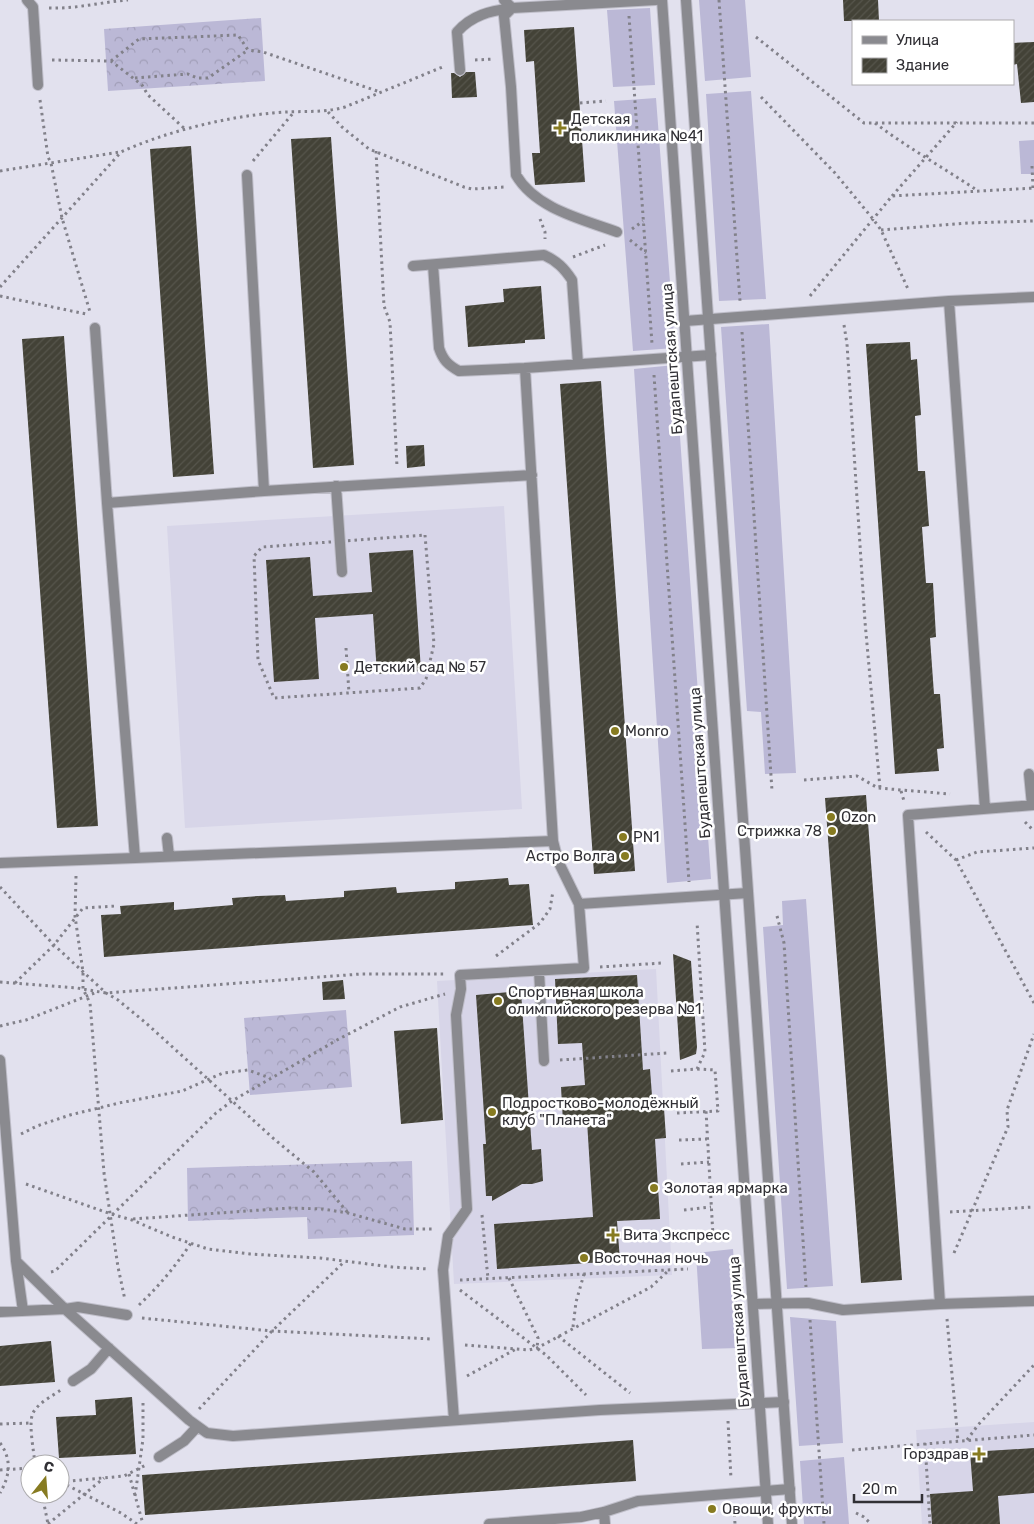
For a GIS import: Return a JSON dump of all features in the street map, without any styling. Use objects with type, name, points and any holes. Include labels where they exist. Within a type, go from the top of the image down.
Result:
[{"type":"street","points":[[504,0],[512,8]]},
{"type":"street","points":[[460,70],[458,32],[465,23],[493,10],[656,0]]},
{"type":"street","name":"Будапештская улица","points":[[662,0],[768,1524]]},
{"type":"street","points":[[686,0],[792,1524]]},
{"type":"street","points":[[30,4],[38,85]]},
{"type":"street","points":[[512,8],[504,16],[511,87],[516,175],[522,185],[535,196],[566,213],[617,232]]},
{"type":"street","points":[[247,175],[264,491]]},
{"type":"street","points":[[413,266],[544,255],[555,260],[572,280],[578,364]]},
{"type":"street","points":[[433,264],[439,348],[442,358],[459,371],[711,355]]},
{"type":"street","points":[[685,321],[949,301],[1034,297]]},
{"type":"street","points":[[949,301],[985,809]]},
{"type":"street","points":[[95,328],[135,858]]},
{"type":"street","points":[[454,1420],[444,1276],[448,1236],[467,1210],[456,1015],[461,989],[460,975],[584,968],[579,904],[558,861],[553,841],[525,368]]},
{"type":"street","points":[[107,503],[336,486],[532,475]]},
{"type":"street","points":[[336,486],[342,572]]},
{"type":"street","points":[[943,1304],[939,1282],[934,1213],[908,815],[1033,805],[1029,774]]},
{"type":"street","points":[[167,838],[168,856]]},
{"type":"street","points":[[0,864],[553,841]]},
{"type":"street","points":[[579,904],[748,893]]},
{"type":"street","points":[[539,971],[544,1061]]},
{"type":"street","points":[[0,1060],[16,1261],[23,1311]]},
{"type":"street","points":[[16,1261],[65,1309],[188,1420],[207,1433],[233,1436],[600,1410],[784,1402]]},
{"type":"street","points":[[753,1304],[777,1302],[808,1303],[843,1310],[1034,1301]]},
{"type":"street","points":[[0,1312],[78,1307],[127,1315]]},
{"type":"street","points":[[73,1381],[91,1369],[109,1348]]},
{"type":"street","points":[[159,1457],[184,1440],[198,1427]]},
{"type":"street","points":[[488,1524],[581,1517],[638,1501],[732,1492],[790,1489]]},
{"type":"street","points":[[604,1512],[605,1524]]},
{"type":"path","points":[[30,4],[59,8],[128,0]]},
{"type":"path","points":[[719,0],[772,792]]},
{"type":"path","points":[[628,1],[690,897]]},
{"type":"path","points":[[111,62],[140,40],[238,35],[248,50]]},
{"type":"path","points":[[756,37],[864,123],[1034,123]]},
{"type":"path","points":[[134,78],[188,74],[197,78],[208,78],[248,50],[263,52],[380,92]]},
{"type":"path","points":[[36,59],[111,62],[142,85],[148,95],[187,130]]},
{"type":"path","points":[[0,171],[121,152],[146,141],[253,115],[328,112],[359,102],[439,68]]},
{"type":"path","points":[[0,296],[91,316],[62,218],[48,156],[38,85]]},
{"type":"path","points":[[761,97],[835,173],[873,219],[881,230],[914,304]]},
{"type":"path","points":[[580,103],[606,101]]},
{"type":"path","points":[[247,175],[251,164],[294,112]]},
{"type":"path","points":[[328,112],[358,141],[376,151],[472,189],[522,185]]},
{"type":"path","points":[[796,313],[892,196],[957,122]]},
{"type":"path","points":[[874,123],[979,192]]},
{"type":"path","points":[[376,151],[384,306],[390,322],[398,483]]},
{"type":"path","points":[[0,287],[121,152]]},
{"type":"path","points":[[892,196],[1033,188],[1032,166]]},
{"type":"path","points":[[535,196],[544,232],[544,255]]},
{"type":"path","points":[[881,230],[968,223],[1034,221]]},
{"type":"path","points":[[559,264],[609,243]]},
{"type":"path","points":[[844,322],[865,622],[880,788]]},
{"type":"path","points":[[425,534],[434,644],[426,679],[420,688],[349,693],[274,698],[258,660],[254,556],[262,547],[425,534]]},
{"type":"path","points":[[346,648],[349,693]]},
{"type":"path","points":[[804,780],[857,776],[880,788],[949,794],[958,797]]},
{"type":"path","points":[[901,790],[908,815],[956,860],[1034,1003]]},
{"type":"path","points":[[956,860],[977,852],[1034,848]]},
{"type":"path","points":[[76,860],[75,916],[83,972],[83,989],[90,1003],[104,1173],[118,1267],[125,1293],[127,1315]]},
{"type":"path","points":[[0,887],[54,945],[106,994],[361,974],[433,973],[460,975]]},
{"type":"path","points":[[478,974],[502,951],[540,923],[550,909],[554,888]]},
{"type":"path","points":[[14,984],[54,945],[83,908],[116,906]]},
{"type":"path","points":[[777,916],[784,943],[806,1288]]},
{"type":"path","points":[[697,922],[705,1052],[697,1069]]},
{"type":"path","points":[[584,968],[662,963]]},
{"type":"path","points":[[0,982],[83,989],[106,994],[118,1000],[274,1139],[314,1172],[348,1213]]},
{"type":"path","points":[[33,1278],[54,1270],[216,1113],[232,1101],[337,1040],[400,1007],[461,989]]},
{"type":"path","points":[[0,1026],[26,1020],[97,992]]},
{"type":"path","points":[[939,1282],[947,1268],[1008,1128],[1007,1110],[1034,1034]]},
{"type":"path","points":[[544,1061],[667,1053]]},
{"type":"path","points":[[6,1142],[37,1126],[70,1115],[182,1091],[224,1073],[248,1070],[270,1078]]},
{"type":"path","points":[[671,1071],[716,1070],[718,1111],[677,1113]]},
{"type":"path","points":[[686,1238],[713,1236],[706,1111]]},
{"type":"path","points":[[679,1140],[707,1139]]},
{"type":"path","points":[[681,1164],[709,1162]]},
{"type":"path","points":[[9,1178],[132,1220],[208,1249],[320,1258],[444,1276],[488,1279],[688,1269]]},
{"type":"path","points":[[682,1186],[710,1184]]},
{"type":"path","points":[[684,1210],[711,1207]]},
{"type":"path","points":[[934,1213],[1034,1207]]},
{"type":"path","points":[[132,1220],[290,1208],[323,1209],[348,1213],[405,1229],[452,1229]]},
{"type":"path","points":[[482,1209],[488,1279]]},
{"type":"path","points":[[127,1315],[158,1287],[175,1267],[191,1243]]},
{"type":"path","points":[[198,1410],[272,1331],[345,1262]]},
{"type":"path","points":[[448,1340],[459,1345],[529,1350],[537,1348],[651,1287],[669,1270]]},
{"type":"path","points":[[573,1328],[576,1302],[584,1274]]},
{"type":"path","points":[[444,1276],[546,1355],[600,1410]]},
{"type":"path","points":[[509,1278],[538,1338],[537,1348]]},
{"type":"path","points":[[943,1304],[958,1441]]},
{"type":"path","points":[[127,1315],[272,1331],[433,1339]]},
{"type":"path","points":[[810,1318],[824,1524]]},
{"type":"path","points":[[558,1336],[649,1408]]},
{"type":"path","points":[[452,1384],[517,1349]]},
{"type":"path","points":[[966,1440],[1034,1365]]},
{"type":"path","points":[[135,1496],[144,1426],[142,1378]]},
{"type":"path","points":[[34,1454],[32,1423],[34,1412],[39,1406],[73,1381]]},
{"type":"path","points":[[726,1405],[735,1524]]},
{"type":"path","points":[[0,1424],[32,1423]]},
{"type":"path","points":[[852,1450],[1034,1435]]},
{"type":"path","points":[[0,1443],[8,1455],[8,1470],[5,1484],[0,1493]]},
{"type":"path","points":[[926,1443],[930,1524]]},
{"type":"path","points":[[70,1481],[129,1474],[159,1457]]},
{"type":"path","points":[[0,1470],[20,1469]]},
{"type":"path","points":[[129,1474],[143,1524]]},
{"type":"path","points":[[44,1504],[48,1524],[104,1478]]},
{"type":"path","points":[[70,1488],[138,1524],[141,1518]]},
{"type":"path","points":[[856,1513],[864,1517],[871,1524]]},
{"type":"shaded area","name":"Детский сад № 57","points":[[504,506],[522,809],[185,828],[167,526]]},
{"type":"shaded area","points":[[656,969],[672,1275],[454,1284],[437,981]]},
{"type":"shaded area","points":[[1034,1422],[1034,1524],[922,1524],[916,1430]]},
{"type":"green space","points":[[699,0],[745,0],[751,77],[705,81]]},
{"type":"green space","points":[[650,8],[655,85],[613,87],[607,10]]},
{"type":"green space","points":[[261,18],[265,81],[108,91],[104,29]]},
{"type":"green space","points":[[751,91],[766,299],[719,301],[706,94]]},
{"type":"green space","points":[[656,98],[675,348],[633,351],[614,101]]},
{"type":"green space","points":[[1034,140],[1034,174],[1021,174],[1019,141]]},
{"type":"green space","points":[[769,324],[796,773],[765,774],[761,712],[747,711],[721,327]]},
{"type":"green space","points":[[675,365],[711,879],[667,883],[634,369]]},
{"type":"green space","points":[[806,899],[833,1286],[787,1289],[763,927],[783,925],[782,901]]},
{"type":"green space","points":[[346,1010],[352,1087],[250,1095],[244,1018]]},
{"type":"green space","points":[[412,1161],[414,1235],[308,1239],[307,1217],[188,1221],[187,1168]]},
{"type":"green space","points":[[733,1249],[740,1348],[702,1349],[696,1253]]},
{"type":"green space","points":[[790,1317],[836,1321],[843,1443],[799,1446]]},
{"type":"green space","points":[[844,1457],[849,1524],[804,1524],[800,1461]]},
{"type":"building","points":[[843,0],[878,0],[879,20],[844,21]]},
{"type":"building","name":"Детская поликлиника №41","points":[[574,27],[585,182],[535,185],[532,153],[540,153],[534,61],[526,62],[524,30]]},
{"type":"building","points":[[1034,42],[1034,102],[1021,103],[1017,64],[1014,65],[1014,43]]},
{"type":"building","points":[[466,72],[475,72],[477,97],[452,98],[451,73],[460,77]]},
{"type":"building","points":[[331,137],[354,465],[313,468],[291,139]]},
{"type":"building","points":[[191,146],[214,474],[173,477],[150,149]]},
{"type":"building","points":[[541,286],[545,339],[525,340],[525,343],[468,347],[465,306],[504,302],[503,289]]},
{"type":"building","points":[[64,336],[98,826],[57,828],[22,339]]},
{"type":"building","points":[[910,342],[911,360],[917,359],[921,415],[915,416],[918,471],[925,471],[929,526],[922,527],[926,583],[933,583],[936,637],[930,638],[934,694],[940,694],[944,748],[937,749],[939,771],[895,774],[866,344]]},
{"type":"building","points":[[601,381],[635,871],[594,874],[560,384]]},
{"type":"building","points":[[424,445],[425,466],[407,468],[406,446]]},
{"type":"building","points":[[413,550],[421,671],[377,674],[373,614],[315,618],[319,679],[274,682],[266,560],[310,557],[313,596],[372,592],[369,553]]},
{"type":"building","points":[[866,795],[902,1280],[861,1283],[825,798]]},
{"type":"building","points":[[508,878],[509,885],[529,884],[533,925],[104,957],[101,915],[121,914],[120,906],[174,902],[174,910],[233,905],[232,898],[285,895],[286,901],[344,897],[344,891],[396,887],[397,893],[455,889],[455,882]]},
{"type":"building","points":[[673,954],[691,961],[697,1047],[696,1054],[680,1060]]},
{"type":"building","points":[[637,975],[643,1070],[650,1069],[653,1109],[664,1108],[666,1138],[655,1139],[660,1219],[617,1221],[620,1261],[497,1269],[494,1224],[593,1217],[587,1121],[563,1122],[561,1087],[585,1085],[582,1043],[558,1044],[555,979]]},
{"type":"building","points":[[343,980],[345,999],[323,1000],[322,982]]},
{"type":"building","points":[[521,991],[532,1150],[541,1149],[543,1181],[522,1184],[492,1201],[492,1196],[486,1196],[483,1144],[486,1144],[476,995]]},
{"type":"building","points":[[437,1028],[443,1120],[401,1124],[394,1031]]},
{"type":"building","points":[[51,1341],[55,1382],[0,1386],[0,1346]]},
{"type":"building","points":[[132,1397],[136,1454],[70,1457],[70,1454],[59,1454],[56,1417],[96,1415],[95,1400]]},
{"type":"building","points":[[633,1440],[636,1481],[145,1515],[142,1475]]},
{"type":"building","points":[[1034,1448],[1034,1493],[998,1496],[1000,1524],[932,1524],[930,1494],[973,1491],[970,1452]]},
{"type":"place","name":"Детская поликлиника №41","points":[[560,128]]},
{"type":"place","name":"Детский сад № 57","points":[[344,667]]},
{"type":"place","name":"Monro","points":[[615,731]]},
{"type":"place","name":"Ozon","points":[[831,817]]},
{"type":"place","name":"Стрижка 78","points":[[832,831]]},
{"type":"place","name":"PN1","points":[[623,837]]},
{"type":"place","name":"Астро Волга","points":[[625,856]]},
{"type":"place","name":"Спортивная школа олимпийского резерва №1","points":[[498,1001]]},
{"type":"place","name":"Подростково-молодёжный клуб \"Планета\"","points":[[492,1112]]},
{"type":"place","name":"Золотая ярмарка","points":[[654,1188]]},
{"type":"place","name":"Вита Экспресс","points":[[613,1235]]},
{"type":"place","name":"Восточная ночь","points":[[584,1258]]},
{"type":"place","name":"Горздрав","points":[[979,1454]]},
{"type":"place","name":"Овощи, фрукты","points":[[712,1509]]}]
